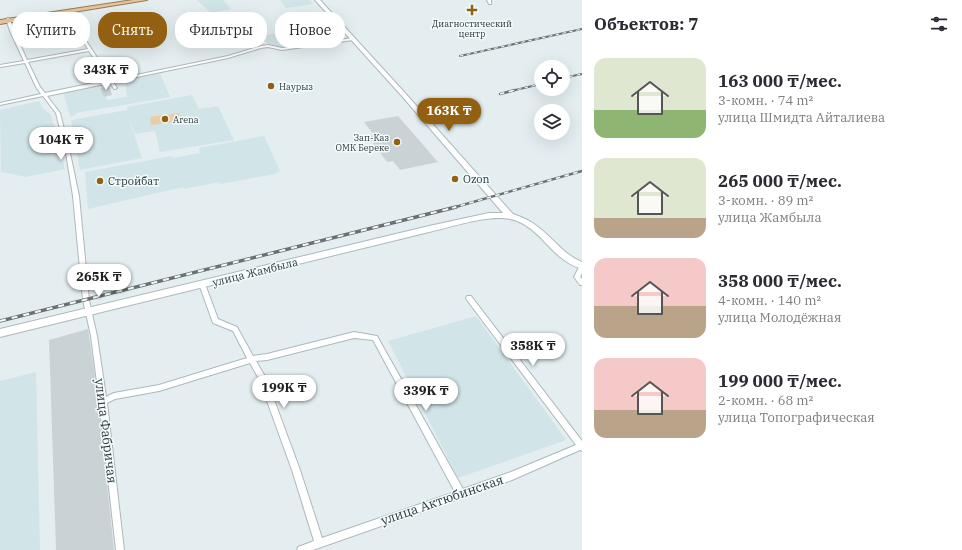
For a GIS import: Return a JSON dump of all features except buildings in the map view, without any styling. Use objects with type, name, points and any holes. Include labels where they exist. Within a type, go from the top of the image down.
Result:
[{"type":"main road","points":[[8,20],[132,0]]},
{"type":"main road","points":[[64,12],[144,0]]},
{"type":"main road","points":[[0,21],[12,19]]},
{"type":"street","points":[[317,0],[353,38],[510,216],[537,230],[564,257],[582,266],[577,277],[582,282]]},
{"type":"street","name":"улица Фабричая","points":[[8,20],[12,32],[38,87],[58,113],[68,153],[76,196],[86,300],[94,336],[103,402],[120,550]]},
{"type":"street","points":[[0,104],[110,80],[234,56],[249,50],[268,46],[275,49],[282,49],[353,38]]},
{"type":"street","points":[[0,66],[89,50],[100,63],[115,88]]},
{"type":"street","name":"улица Жамбыла","points":[[0,333],[489,216],[510,216]]},
{"type":"street","points":[[202,284],[215,321],[235,329],[262,378],[296,470],[319,543]]},
{"type":"street","points":[[469,298],[582,447]]},
{"type":"street","points":[[103,402],[114,396],[159,388],[252,359],[280,354],[354,335],[375,338],[461,494]]},
{"type":"street","name":"улица Актюбинская","points":[[301,550],[512,476],[582,447]]},
{"type":"shaded area","points":[[197,0],[223,0],[231,9],[216,12],[210,12]]},
{"type":"shaded area","points":[[280,0],[309,0],[313,4],[286,8]]},
{"type":"shaded area","points":[[275,34],[275,47],[267,43],[267,35]]},
{"type":"shaded area","points":[[160,73],[170,97],[76,113],[76,115],[70,116],[62,89],[94,83],[96,88],[99,87],[107,100],[127,97],[125,79]]},
{"type":"shaded area","points":[[192,95],[199,109],[218,106],[234,140],[160,152],[155,131],[135,134],[127,113],[142,158],[80,170],[71,120],[127,110],[127,107]]},
{"type":"shaded area","points":[[39,101],[42,107],[51,115],[65,169],[26,177],[1,172],[0,110]]},
{"type":"shaded area","name":"Arena","points":[[179,113],[180,121],[151,125],[150,117]]},
{"type":"shaded area","points":[[264,136],[280,171],[275,174],[220,184],[219,182],[184,189],[183,187],[88,209],[85,172],[172,156],[173,158],[200,153],[199,148]]},
{"type":"shaded area","points":[[476,316],[566,440],[458,478],[388,341]]},
{"type":"shaded area","points":[[36,372],[40,550],[0,550],[0,381]]},
{"type":"railway","points":[[460,56],[582,29]]},
{"type":"railway","points":[[570,77],[582,74]]},
{"type":"railway","points":[[513,91],[534,86]]},
{"type":"railway","points":[[500,94],[513,91]]},
{"type":"railway","points":[[452,208],[582,171]]},
{"type":"railway","points":[[452,208],[456,207]]},
{"type":"railway","points":[[0,321],[452,208]]},
{"type":"place","name":"Диагностический центр","points":[[472,10]]},
{"type":"place","name":"Наурыз","points":[[271,86]]},
{"type":"place","name":"Arena","points":[[165,119]]},
{"type":"place","name":"Зап-Каз ОМК Береке","points":[[397,142]]},
{"type":"place","name":"Ozon","points":[[455,179]]},
{"type":"place","name":"Стройбат","points":[[100,181]]}]
